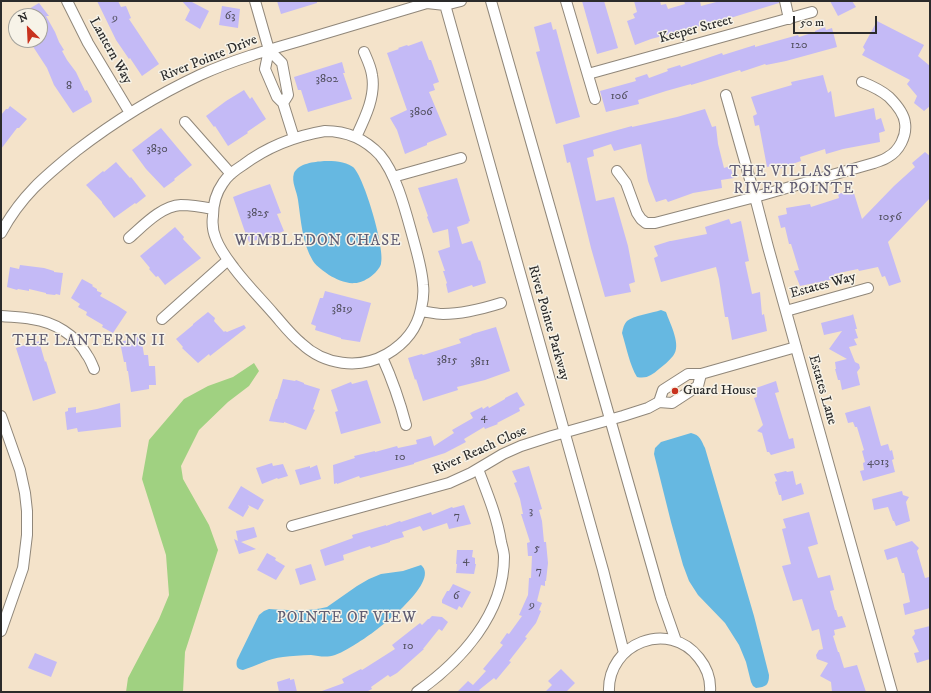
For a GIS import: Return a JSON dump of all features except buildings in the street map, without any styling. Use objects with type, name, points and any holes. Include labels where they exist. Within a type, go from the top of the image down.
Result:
[{"type":"street","name":"Lantern Way","points":[[67,1],[88,44],[130,113]]},
{"type":"street","points":[[255,1],[269,50],[265,69],[277,97],[283,103],[294,138]]},
{"type":"street","points":[[445,3],[461,1]]},
{"type":"street","points":[[492,1],[661,598],[676,641]]},
{"type":"street","points":[[566,1],[595,99]]},
{"type":"street","points":[[784,1],[789,19]]},
{"type":"street","name":"River Pointe Drive","points":[[1,232],[17,207],[46,175],[92,139],[145,103],[166,92],[200,75],[229,63],[269,50],[428,2],[445,3]]},
{"type":"street","name":"River Pointe Parkway","points":[[445,3],[603,570],[624,653]]},
{"type":"street","name":"Keeper Street","points":[[588,74],[812,12]]},
{"type":"street","points":[[269,50],[282,63],[288,94],[283,103]]},
{"type":"street","points":[[356,137],[371,99],[373,86],[369,63],[364,52]]},
{"type":"street","points":[[617,171],[626,183],[637,213],[641,219],[646,223],[655,223],[755,197],[874,163],[888,157],[899,149],[905,134],[905,123],[899,108],[889,97],[880,90],[862,82]]},
{"type":"street","name":"Estates Lane","points":[[726,95],[892,692]]},
{"type":"street","points":[[185,122],[231,174]]},
{"type":"street","points":[[338,131],[356,137],[380,155],[393,177],[408,219],[418,258],[423,285],[423,299],[418,321],[405,340],[382,357],[369,362],[355,364],[340,363],[323,358],[300,343],[242,278],[228,260],[216,240],[212,222],[213,209],[222,184],[231,174],[251,158],[294,138],[310,133],[338,131]]},
{"type":"street","points":[[393,177],[461,158]]},
{"type":"street","points":[[129,238],[159,212],[169,207],[191,205],[213,209]]},
{"type":"street","points":[[162,319],[228,260]]},
{"type":"street","name":"Estates Way","points":[[786,311],[868,288]]},
{"type":"street","points":[[421,311],[441,314],[458,313],[478,310],[501,303]]},
{"type":"street","points":[[1,316],[32,319],[46,322],[60,328],[72,336],[82,347],[94,369]]},
{"type":"street","points":[[659,402],[663,390],[688,374],[701,374],[796,347]]},
{"type":"street","points":[[382,357],[391,378],[406,425]]},
{"type":"street","name":"River Reach Close","points":[[292,526],[449,483],[521,446],[611,420],[648,408],[659,402],[672,403],[698,386],[701,374]]},
{"type":"street","points":[[1,416],[3,428],[20,470],[27,512],[27,535],[23,568],[1,631]]},
{"type":"street","points":[[416,692],[448,666],[473,640],[492,611],[498,593],[504,556],[497,522],[478,469]]},
{"type":"street","points":[[609,692],[610,677],[613,668],[624,653],[643,641],[665,639],[676,641],[687,646],[696,654],[704,664],[708,675],[710,692]]},
{"type":"green space","points":[[254,363],[259,371],[249,386],[228,402],[199,430],[181,466],[183,479],[209,525],[218,550],[185,652],[183,692],[126,692],[128,678],[159,619],[169,595],[166,555],[142,479],[149,440],[184,399],[208,386],[233,377]]},
{"type":"water","points":[[324,161],[343,162],[353,167],[358,173],[363,184],[373,214],[382,256],[381,264],[374,274],[359,283],[348,283],[329,275],[316,265],[306,247],[293,176],[296,170],[303,165]]},
{"type":"water","points":[[661,310],[666,312],[672,328],[676,340],[675,351],[673,356],[652,375],[647,377],[637,377],[630,362],[622,333],[624,326],[630,319]]},
{"type":"water","points":[[691,433],[701,440],[705,448],[754,616],[769,675],[768,683],[762,687],[756,688],[753,686],[739,645],[725,623],[698,595],[689,581],[683,565],[654,454],[655,448],[661,442]]},
{"type":"water","points":[[421,565],[425,573],[422,583],[414,595],[378,629],[347,649],[335,655],[329,656],[307,655],[268,660],[243,670],[239,669],[237,666],[237,660],[259,615],[264,611],[269,609],[306,610],[327,607],[369,579],[381,574],[403,571]]},
{"type":"place","name":"Guard House","points":[[675,391]]},
{"type":"district","name":"THE VILLAS AT RIVER POINTE","points":[[794,182]]},
{"type":"district","name":"WIMBLEDON CHASE","points":[[318,242]]},
{"type":"district","name":"THE LANTERNS II","points":[[89,342]]},
{"type":"district","name":"POINTE OF VIEW","points":[[347,619]]}]
